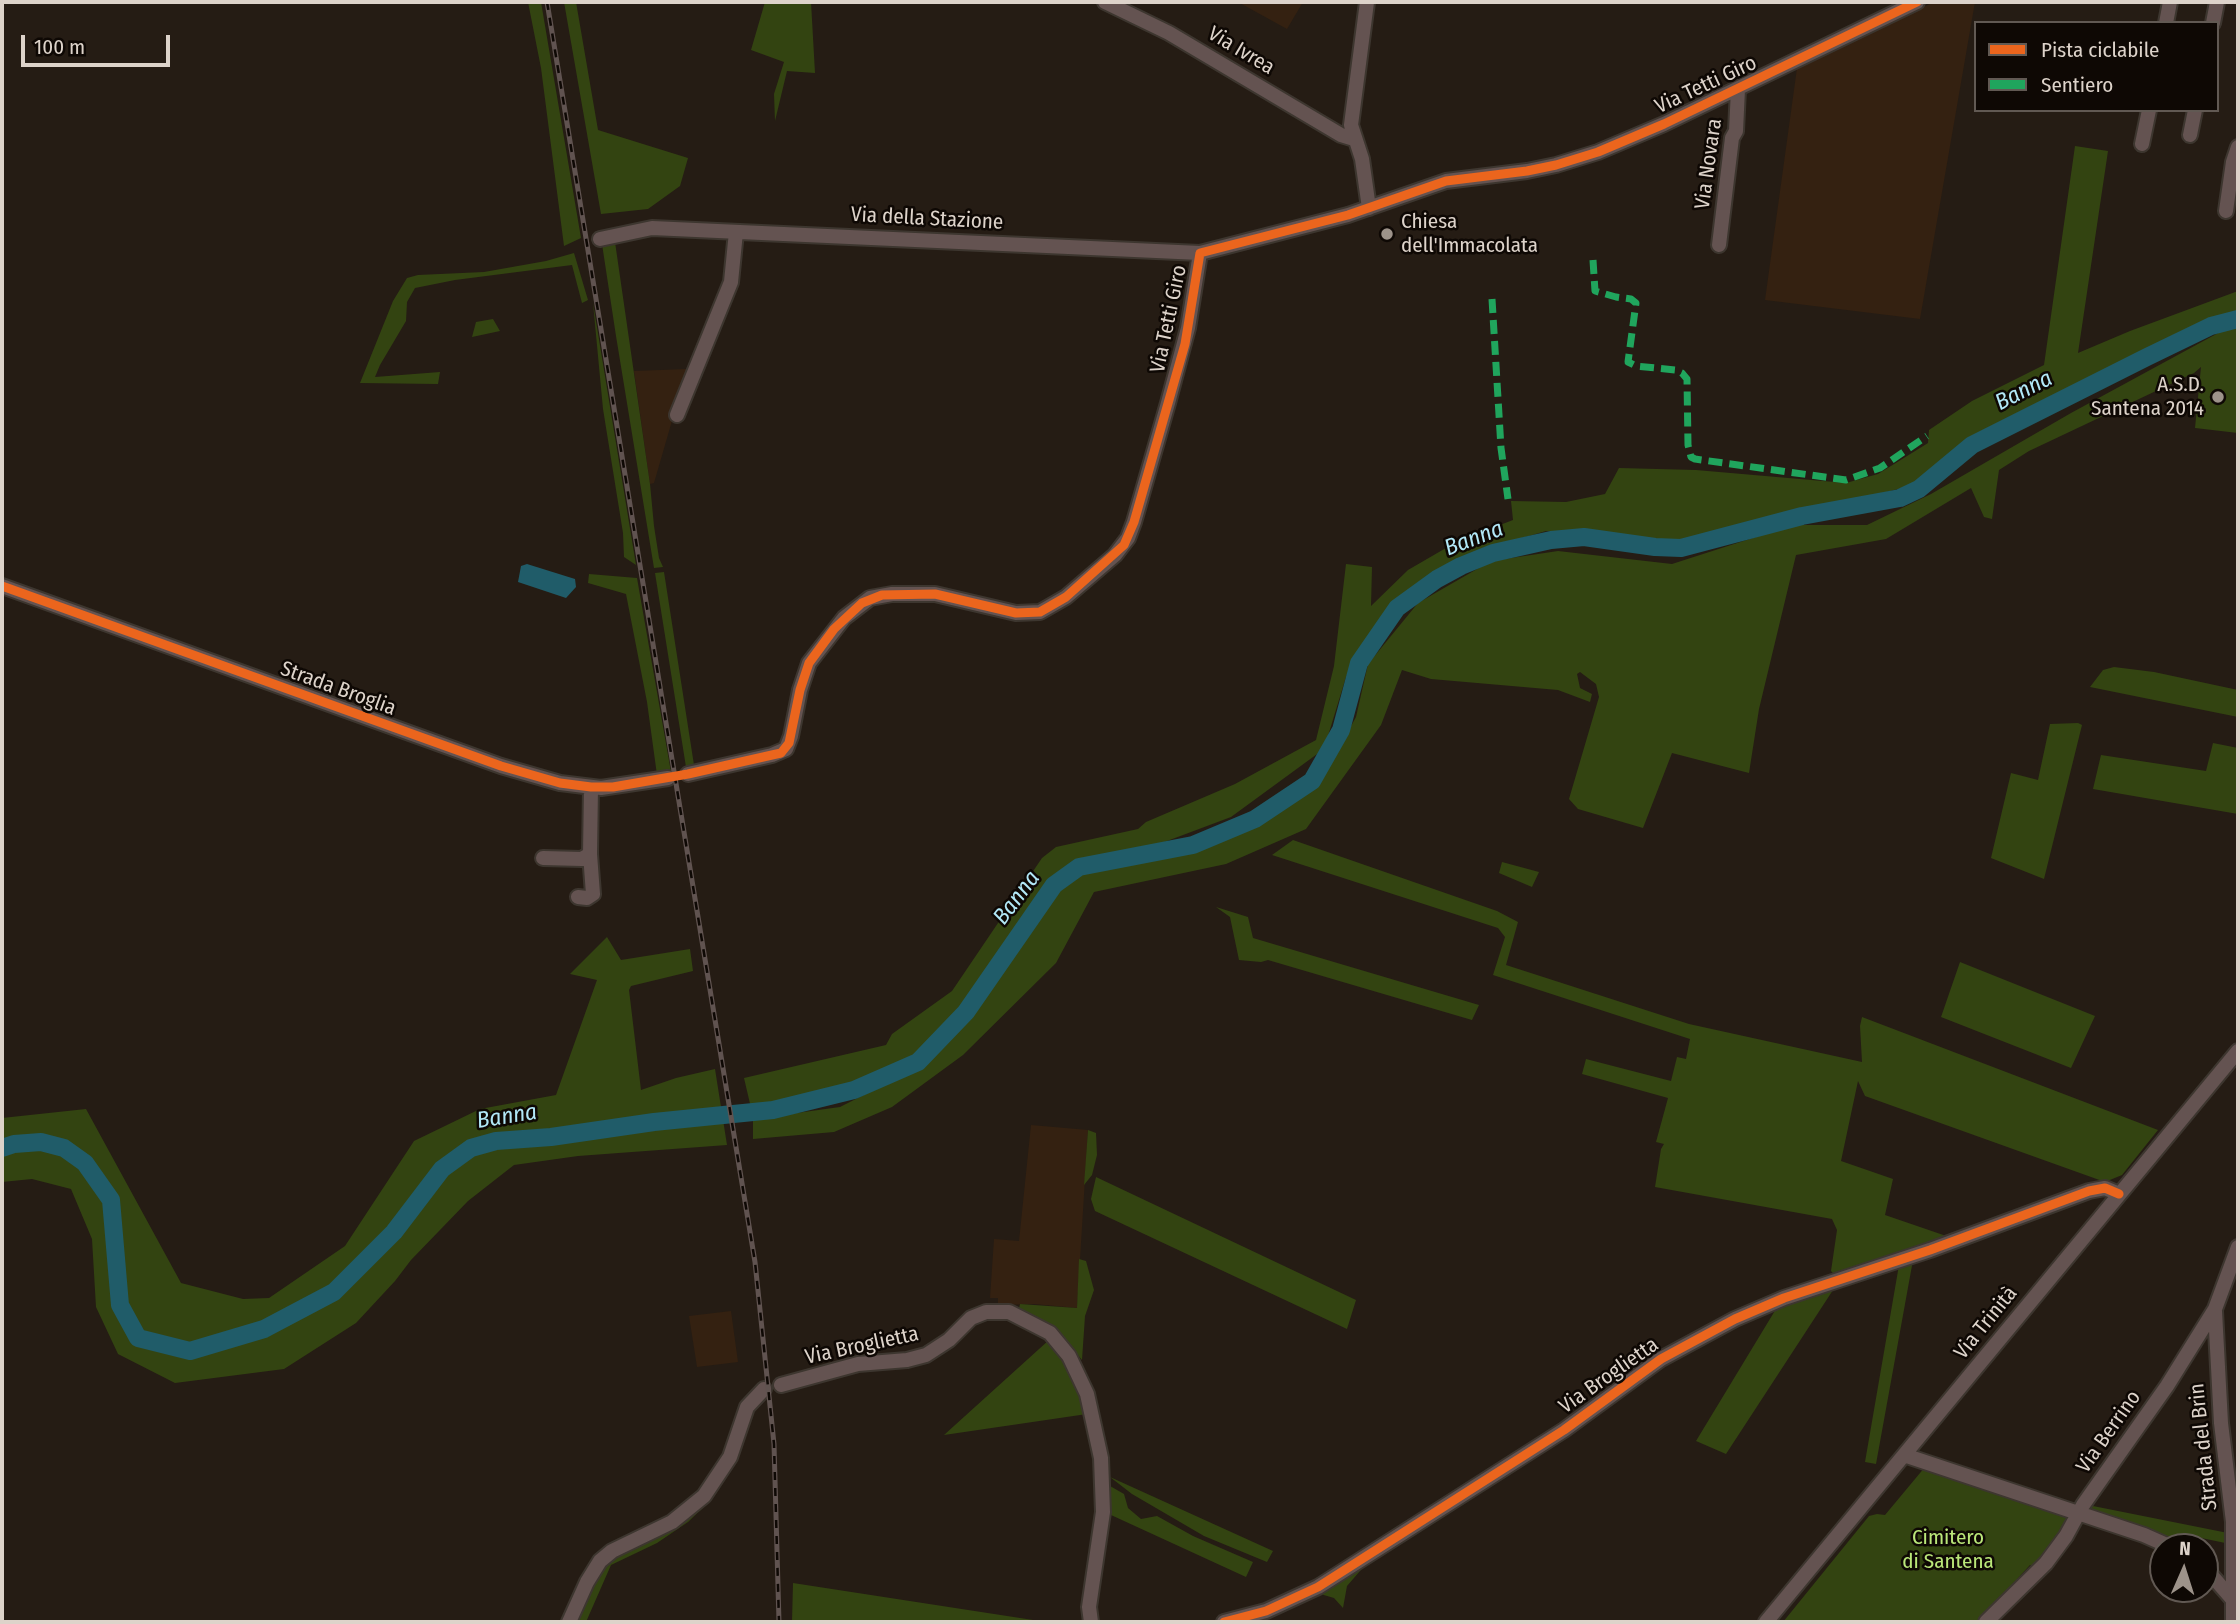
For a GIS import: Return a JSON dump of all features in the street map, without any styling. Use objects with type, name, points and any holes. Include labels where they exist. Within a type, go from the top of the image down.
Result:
[{"type":"street","name":"Via Ivrea","points":[[1105,2],[1169,33],[1341,135],[1354,139]]},
{"type":"street","points":[[1367,2],[1351,125],[1354,139],[1360,148],[1369,208]]},
{"type":"street","name":"Via Tetti Giro","points":[[688,774],[772,755],[786,749],[809,663],[844,618],[870,598],[892,594],[935,594],[1016,613],[1040,612],[1066,597],[1115,555],[1128,538],[1134,522],[1165,416],[1188,328],[1200,253],[1314,225],[1446,181],[1527,171],[1589,155],[1664,124],[1917,2]]},
{"type":"street","points":[[2166,21],[2170,2]]},
{"type":"street","points":[[2213,21],[2217,2]]},
{"type":"street","name":"Via Novara","points":[[1719,245],[1732,138],[1736,131],[1738,89]]},
{"type":"street","points":[[2142,144],[2149,112]]},
{"type":"street","points":[[2190,135],[2195,112]]},
{"type":"street","points":[[2226,211],[2233,162],[2238,148]]},
{"type":"street","name":"Via della Stazione","points":[[600,239],[652,228],[1200,253]]},
{"type":"street","points":[[677,415],[731,282],[736,232]]},
{"type":"street","name":"Strada Broglia","points":[[2,586],[501,766],[560,783],[591,787],[613,787],[668,778]]},
{"type":"street","points":[[578,897],[587,898],[593,894],[590,854],[591,787]]},
{"type":"street","points":[[543,859],[582,859],[590,854]]},
{"type":"street","name":"Via Trinità","points":[[1766,1622],[1908,1457],[2119,1194],[2238,1051]]},
{"type":"street","name":"Via Broglietta","points":[[1224,1622],[1266,1611],[1318,1587],[1564,1430],[1661,1359],[1735,1319],[1784,1298],[1930,1250],[2089,1191],[2105,1188],[2119,1194]]},
{"type":"street","name":"Via Berrino","points":[[1986,1622],[2046,1563],[2066,1536],[2083,1505],[2167,1386],[2215,1309],[2238,1247]]},
{"type":"street","name":"Strada del Brin","points":[[2215,1309],[2221,1423],[2233,1522],[2232,1622]]},
{"type":"street","name":"Via Broglietta","points":[[781,1385],[858,1364],[926,1356],[949,1340],[971,1318],[986,1312],[1009,1312],[1050,1333],[1069,1356],[1087,1394],[1102,1466],[1103,1512],[1088,1607],[1091,1622]]},
{"type":"street","points":[[569,1622],[593,1569],[606,1555],[672,1522],[704,1496],[730,1457],[747,1407],[764,1389]]},
{"type":"street","points":[[1908,1457],[2149,1539]]},
{"type":"street","points":[[2219,1584],[2233,1600]]},
{"type":"shaded area","points":[[1238,2],[1303,2],[1287,29]]},
{"type":"shaded area","points":[[1934,2],[1975,2],[1920,319],[1765,300],[1797,68]]},
{"type":"shaded area","points":[[687,369],[654,483],[650,484],[634,371]]},
{"type":"shaded area","points":[[1031,1125],[1088,1130],[1077,1308],[1034,1304],[998,1305],[998,1298],[990,1298],[994,1239],[1019,1241]]},
{"type":"shaded area","points":[[731,1311],[738,1362],[697,1367],[689,1316]]},
{"type":"green space","points":[[528,2],[541,2],[581,238],[564,246],[541,68]]},
{"type":"green space","points":[[564,2],[576,2],[598,130],[688,158],[680,186],[648,209],[601,214]]},
{"type":"green space","points":[[765,2],[811,2],[815,73],[787,71],[775,121],[774,94],[784,62],[751,50]]},
{"type":"green space","points":[[2075,146],[2108,151],[2078,353],[2238,291],[2238,313],[2184,333],[1966,445],[1913,485],[1827,508],[1777,515],[1710,537],[1658,543],[1546,531],[1488,548],[1434,572],[1397,602],[1358,654],[1346,677],[1324,749],[1231,817],[1151,847],[1076,861],[1050,883],[965,1006],[920,1053],[855,1087],[751,1108],[744,1078],[886,1045],[892,1034],[952,991],[1042,858],[1056,847],[1138,829],[1146,822],[1235,784],[1316,740],[1334,666],[1346,564],[1372,567],[1371,606],[1408,570],[1458,541],[1513,520],[1511,501],[1566,502],[1605,494],[1619,468],[1696,470],[1846,483],[1878,474],[1928,443],[1929,430],[1972,401],[2044,365]]},
{"type":"green space","points":[[615,242],[654,526],[663,567],[654,568],[602,244]]},
{"type":"green space","points":[[574,253],[588,300],[582,303],[572,265],[455,280],[415,288],[407,302],[406,321],[375,377],[440,372],[438,384],[360,383],[393,301],[407,278],[418,275],[484,272]]},
{"type":"green space","points":[[593,303],[636,565],[624,557],[623,533],[603,409]]},
{"type":"green space","points":[[493,319],[500,331],[472,337],[476,322]]},
{"type":"green space","points":[[2238,326],[2238,433],[2195,428],[2201,367],[2194,373],[2029,451],[1999,470],[1992,519],[1984,517],[1971,488],[1886,539],[1796,555],[1759,709],[1749,773],[1672,753],[1643,828],[1578,809],[1569,799],[1599,697],[1596,684],[1580,672],[1577,674],[1580,688],[1592,694],[1590,702],[1558,690],[1431,679],[1402,670],[1381,725],[1306,829],[1226,864],[1094,892],[1056,963],[963,1055],[892,1107],[834,1132],[753,1139],[753,1119],[840,1107],[919,1067],[969,1020],[1057,893],[1079,874],[1192,853],[1256,827],[1318,786],[1356,717],[1368,664],[1418,603],[1491,561],[1558,551],[1672,564],[1793,525],[1867,525],[1931,494],[2071,413],[2220,332]]},
{"type":"green space","points":[[664,572],[694,765],[686,767],[655,573]]},
{"type":"green space","points":[[589,574],[637,578],[671,772],[657,775],[647,702],[626,594],[588,583]]},
{"type":"green space","points":[[2114,667],[2154,672],[2238,690],[2238,717],[2090,687],[2103,670]]},
{"type":"green space","points":[[2050,724],[2082,725],[2044,879],[1991,858],[2011,773],[2038,780]]},
{"type":"green space","points":[[2213,743],[2238,748],[2238,814],[2093,789],[2101,755],[2206,771]]},
{"type":"green space","points":[[1293,840],[1497,911],[1518,922],[1506,965],[1689,1024],[1862,1062],[1862,1017],[2158,1130],[2122,1175],[2105,1182],[1865,1096],[1858,1081],[1841,1161],[1893,1179],[1885,1215],[1955,1239],[1837,1277],[1831,1271],[1837,1230],[1832,1219],[1655,1187],[1664,1144],[1656,1142],[1668,1098],[1582,1074],[1586,1059],[1671,1081],[1677,1057],[1686,1059],[1690,1039],[1493,975],[1505,937],[1498,928],[1272,855]]},
{"type":"green space","points":[[1502,862],[1539,872],[1532,887],[1499,873]]},
{"type":"green space","points":[[1216,907],[1248,917],[1253,938],[1479,1005],[1472,1020],[1268,960],[1239,960],[1230,917]]},
{"type":"green space","points":[[607,937],[621,960],[690,949],[693,971],[631,986],[629,990],[641,1090],[715,1069],[727,1145],[578,1156],[514,1165],[468,1201],[356,1323],[284,1369],[175,1383],[118,1354],[96,1307],[92,1239],[71,1189],[32,1179],[2,1182],[2,1118],[86,1109],[181,1283],[243,1299],[269,1298],[345,1246],[414,1141],[480,1109],[556,1095],[597,980],[570,974]]},
{"type":"green space","points":[[1960,962],[2095,1016],[2071,1068],[1941,1017]]},
{"type":"green space","points":[[1088,1130],[1096,1133],[1097,1155],[1092,1175],[1084,1185]]},
{"type":"green space","points":[[1096,1177],[1356,1300],[1347,1329],[1095,1211],[1091,1199]]},
{"type":"green space","points":[[1079,1259],[1086,1261],[1094,1290],[1085,1316],[1082,1360],[1049,1325],[1018,1313],[1020,1304],[1077,1308]]},
{"type":"green space","points":[[1913,1260],[1876,1464],[1865,1462],[1899,1265]]},
{"type":"green space","points":[[1835,1287],[1726,1454],[1696,1441],[1779,1304]]},
{"type":"green space","points":[[1049,1340],[1068,1359],[1087,1414],[944,1435]]},
{"type":"green space","points":[[737,1451],[726,1478],[707,1504],[688,1522],[657,1543],[611,1565],[586,1622],[575,1622],[602,1564],[702,1502]]},
{"type":"green space","name":"Cimitero di Santena","points":[[1925,1467],[2071,1516],[2036,1568],[2030,1565],[1978,1622],[1783,1622],[1869,1516],[1885,1515]]},
{"type":"green space","points":[[1110,1477],[1273,1551],[1267,1562],[1204,1536],[1132,1494]]},
{"type":"green space","points":[[1110,1486],[1124,1494],[1128,1508],[1141,1519],[1157,1516],[1193,1536],[1253,1562],[1246,1577],[1111,1515]]},
{"type":"green space","points":[[2088,1505],[2228,1533],[2230,1544],[2219,1542],[2219,1533],[2154,1533],[2085,1510]]},
{"type":"green space","points":[[1373,1556],[1347,1586],[1343,1608],[1334,1598],[1317,1593]]},
{"type":"green space","points":[[793,1583],[1046,1622],[792,1622]]},
{"type":"water","points":[[527,564],[575,579],[576,587],[566,598],[518,582],[521,566]]},
{"type":"waterway","name":"Banna","points":[[2,1148],[14,1144],[41,1142],[64,1148],[85,1163],[111,1200],[120,1305],[138,1338],[190,1351],[264,1329],[334,1292],[394,1232],[442,1169],[471,1148],[496,1141],[551,1137],[654,1122],[773,1110],[854,1090],[918,1062],[966,1012],[1054,885],[1079,867],[1193,845],[1255,819],[1312,781],[1341,730],[1359,663],[1397,608],[1437,579],[1461,566],[1493,553],[1551,540],[1584,537],[1681,548],[1802,516],[1900,498],[1919,489],[1972,445],[2211,326],[2238,319]]},
{"type":"railway","points":[[547,2],[755,1262],[774,1444],[779,1622]]},
{"type":"marked path","points":[[1593,260],[1595,291],[1631,299],[1636,303],[1628,362],[1636,366],[1675,370],[1687,379],[1688,445],[1691,457],[1846,480],[1880,468],[1927,436]]},
{"type":"marked path","points":[[1492,299],[1501,448],[1508,499]]},
{"type":"cycle path","points":[[2,586],[501,766],[560,783],[613,787],[688,774],[781,753],[789,743],[800,690],[809,663],[834,629],[862,603],[882,595],[935,594],[1016,613],[1040,612],[1066,597],[1124,545],[1134,522],[1185,344],[1200,253],[1348,215],[1446,181],[1527,171],[1598,152],[1664,124],[1917,2]]},
{"type":"cycle path","points":[[1224,1622],[1266,1611],[1318,1587],[1564,1430],[1661,1359],[1735,1319],[1784,1298],[1930,1250],[2089,1191],[2105,1188],[2119,1194]]},
{"type":"place","name":"Chiesa dell'Immacolata","points":[[1387,234]]},
{"type":"place","name":"A.S.D. Santena 2014","points":[[2218,397]]}]
